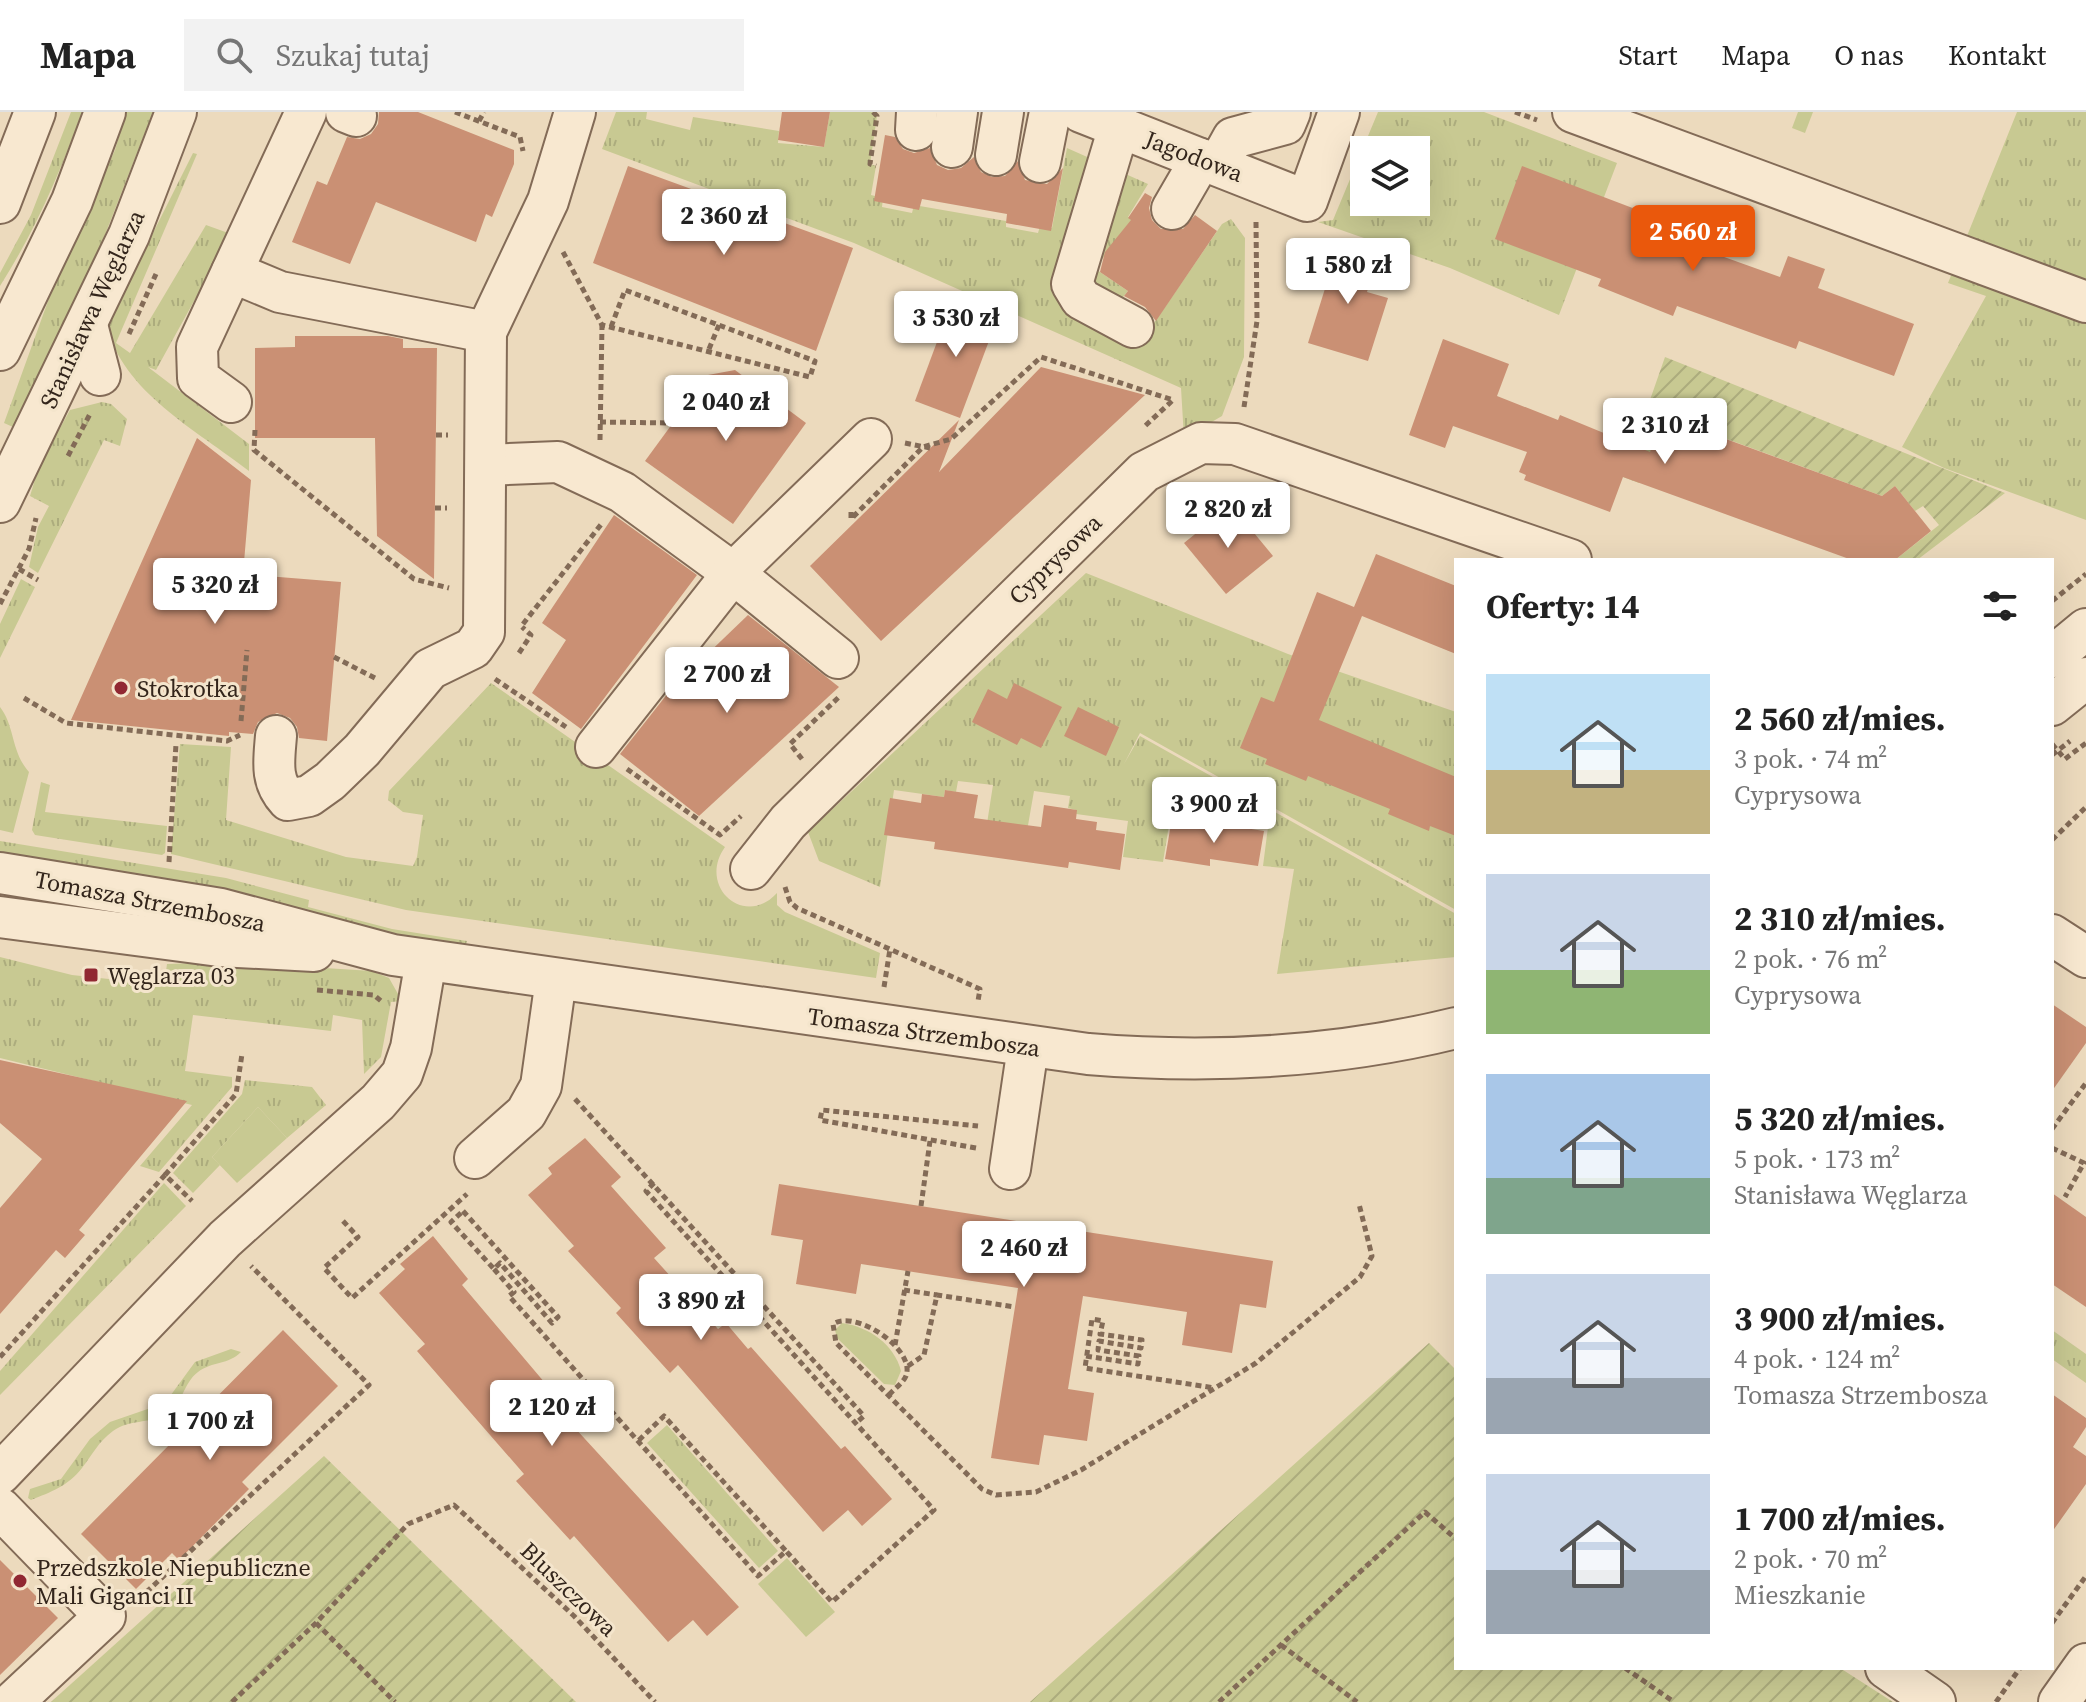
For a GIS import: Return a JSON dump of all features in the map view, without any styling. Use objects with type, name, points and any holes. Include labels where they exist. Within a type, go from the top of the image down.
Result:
[{"type":"street","points":[[0,203],[35,112]]},
{"type":"street","points":[[0,350],[72,201],[105,112]]},
{"type":"street","name":"Stanisława Węglarza","points":[[0,502],[129,235],[176,112]]},
{"type":"street","points":[[231,402],[198,378],[197,347],[306,112]]},
{"type":"street","points":[[276,736],[273,773],[277,788],[288,800],[309,796],[362,750],[430,669],[480,661],[485,594],[486,332],[548,201],[575,112]]},
{"type":"street","points":[[996,155],[1003,112]]},
{"type":"street","points":[[1040,162],[1050,112]]},
{"type":"street","points":[[1172,209],[1209,162],[1233,138],[1285,124],[1290,112]]},
{"type":"street","name":"Jagodowa","points":[[1106,119],[1307,201],[1339,112]]},
{"type":"street","points":[[1573,112],[2086,302]]},
{"type":"street","points":[[1106,119],[1072,284],[1081,299],[1133,327]]},
{"type":"street","points":[[232,272],[280,292],[486,332]]},
{"type":"street","points":[[87,325],[100,375]]},
{"type":"street","points":[[596,747],[733,573],[871,439]]},
{"type":"street","name":"Cyprysowa","points":[[768,872],[788,822],[1144,472],[1201,443],[1235,444],[1565,558]]},
{"type":"street","points":[[486,465],[558,462],[622,492],[733,573],[838,658]]},
{"type":"street","points":[[2054,655],[2086,629]]},
{"type":"street","points":[[2054,703],[2086,678]]},
{"type":"street","name":"Tomasza Strzembosza","points":[[0,873],[221,909],[410,958]]},
{"type":"street","name":"Tomasza Strzembosza","points":[[0,917],[219,946],[410,958],[1028,1047],[1161,1060],[1252,1059],[1348,1049],[1454,1028]]},
{"type":"street","points":[[2054,936],[2086,957]]},
{"type":"street","points":[[0,1474],[225,1239],[378,1102],[402,1074],[411,1048],[410,958]]},
{"type":"street","points":[[472,1175],[526,1113],[537,1094],[556,979]]},
{"type":"street","points":[[1000,1160],[1028,1047]]},
{"type":"street","points":[[0,1508],[105,1616],[13,1702]]},
{"type":"street","points":[[2059,1702],[2086,1664]]},
{"type":"street","points":[[1889,1670],[1935,1702]]},
{"type":"path","points":[[455,112],[520,137],[525,160]]},
{"type":"path","points":[[479,121],[484,112]]},
{"type":"path","points":[[873,112],[877,116],[870,164],[876,166]]},
{"type":"path","points":[[1235,444],[1243,415],[1257,321],[1256,215]]},
{"type":"path","points":[[561,247],[602,325],[600,453]]},
{"type":"path","points":[[602,325],[709,349],[810,377],[815,361],[625,290],[611,327]]},
{"type":"path","points":[[709,349],[719,325]]},
{"type":"path","points":[[851,510],[851,519],[927,448],[951,439],[1041,357],[1173,400],[1134,437]]},
{"type":"path","points":[[231,402],[232,425],[255,426],[254,450],[414,579],[463,593],[485,594]]},
{"type":"path","points":[[600,422],[672,423]]},
{"type":"path","points":[[871,439],[878,437],[927,448]]},
{"type":"path","points":[[511,628],[521,626],[606,518],[592,512]]},
{"type":"path","points":[[19,569],[38,580]]},
{"type":"path","points":[[2054,599],[2086,574]]},
{"type":"path","points":[[24,698],[66,723],[227,741],[240,735],[247,650]]},
{"type":"path","points":[[802,759],[790,744],[856,681],[838,658]]},
{"type":"path","points":[[480,661],[720,835],[752,807]]},
{"type":"path","points":[[2054,746],[2065,759],[2086,743]]},
{"type":"path","points":[[168,863],[176,744]]},
{"type":"path","points":[[793,768],[813,749]]},
{"type":"path","points":[[164,781],[173,781]]},
{"type":"path","points":[[2054,838],[2086,807]]},
{"type":"path","points":[[768,872],[797,908],[980,989]]},
{"type":"path","points":[[883,992],[890,949]]},
{"type":"path","points":[[315,990],[374,995],[384,1005]]},
{"type":"path","points":[[977,1006],[991,1008]]},
{"type":"path","points":[[0,1357],[236,1094],[242,1054]]},
{"type":"path","points":[[2054,1126],[2086,1083]]},
{"type":"path","points":[[992,1128],[822,1110],[820,1120],[930,1141],[1000,1160]]},
{"type":"path","points":[[600,1124],[864,1416],[856,1423]]},
{"type":"path","points":[[921,1206],[930,1141]]},
{"type":"path","points":[[2054,1149],[2085,1163],[2065,1197]]},
{"type":"path","points":[[165,1175],[192,1201]]},
{"type":"path","points":[[343,1221],[358,1237],[324,1268],[352,1298],[472,1175]]},
{"type":"path","points":[[638,1441],[664,1416],[832,1602],[934,1510],[646,1191],[654,1183]]},
{"type":"path","points":[[908,1366],[895,1345],[857,1320],[847,1318],[833,1324],[836,1343],[982,1489],[1008,1495],[1036,1492],[1081,1470],[1256,1363],[1360,1277],[1372,1256],[1359,1204]]},
{"type":"path","points":[[494,1269],[500,1263],[552,1323],[558,1317],[463,1211],[451,1222],[514,1292],[509,1296],[758,1576],[786,1551]]},
{"type":"path","points":[[105,1616],[131,1606],[369,1385],[225,1239]]},
{"type":"path","points":[[895,1345],[908,1271]]},
{"type":"path","points":[[904,1290],[1015,1307]]},
{"type":"path","points":[[889,1395],[905,1378],[908,1366],[924,1355],[937,1295]]},
{"type":"path","points":[[756,1311],[764,1304]]},
{"type":"path","points":[[1086,1356],[1138,1364],[1139,1356],[1098,1350],[1099,1341],[1141,1348],[1142,1340],[1100,1334],[1103,1321],[1092,1319],[1086,1356],[1085,1368],[1216,1389]]},
{"type":"path","name":"Bluszczowa","points":[[316,1623],[408,1524],[454,1505],[574,1616],[655,1702]]},
{"type":"path","points":[[1219,1702],[1425,1512],[1454,1537]]},
{"type":"path","points":[[2054,1620],[2086,1576]]},
{"type":"path","points":[[232,1702],[316,1623],[395,1702]]},
{"type":"path","points":[[1281,1645],[1357,1702]]},
{"type":"path","points":[[1628,1670],[1674,1702]]},
{"type":"path","points":[[1996,1702],[2019,1670]]},
{"type":"green space","points":[[71,112],[82,112],[65,157],[36,223],[0,286],[0,273],[31,215]]},
{"type":"green space","points":[[126,112],[153,112],[103,240],[13,427],[4,423],[56,279],[115,150]]},
{"type":"green space","points":[[616,112],[647,112],[646,119],[690,130],[693,117],[779,131],[778,143],[824,147],[830,112],[873,112],[877,116],[870,164],[876,166],[871,195],[883,198],[882,207],[912,213],[914,205],[1006,221],[1006,227],[1038,233],[1040,226],[1052,228],[1067,148],[1148,184],[1128,217],[1135,223],[1094,268],[1128,291],[1123,297],[1152,326],[1222,224],[1231,219],[1245,238],[1244,357],[1222,416],[1184,438],[1181,388],[854,243],[602,149]]},
{"type":"green space","points":[[1378,112],[1484,112],[1617,163],[1559,315],[1450,268],[1318,222],[1333,220],[1350,179],[1350,216],[1430,216],[1430,136],[1368,136]]},
{"type":"green space","points":[[1798,112],[1813,112],[1805,133],[1792,128]]},
{"type":"green space","points":[[2017,112],[2086,112],[2086,520],[1944,468],[1902,447],[1986,296],[1948,283]]},
{"type":"green space","points":[[193,153],[197,154],[116,343],[130,353],[206,225],[231,234],[156,370],[148,367],[249,444],[249,471],[185,425],[145,390],[115,349],[107,325]]},
{"type":"green space","points":[[1665,357],[2005,493],[1920,558],[1898,558],[1939,525],[1923,506],[1915,511],[1895,486],[1882,496],[1664,416],[1639,483],[1623,477]]},
{"type":"green space","points":[[102,402],[111,404],[127,419],[120,446],[104,440],[38,573],[29,567],[38,527],[49,506],[30,496],[39,466],[70,410]]},
{"type":"green space","points":[[1086,573],[1288,654],[1454,711],[1454,909],[1140,733],[1124,764],[1140,736],[1454,913],[1454,957],[1277,974],[1294,869],[1263,866],[1269,819],[1208,806],[1209,793],[1175,788],[1163,862],[1123,857],[1128,821],[1076,814],[1076,810],[1068,808],[1070,796],[1034,791],[1023,854],[983,849],[993,785],[958,781],[956,792],[945,790],[944,797],[894,790],[880,887],[819,861],[808,832]]},
{"type":"green space","points":[[21,579],[35,587],[0,658],[0,624]]},
{"type":"green space","points":[[491,683],[725,847],[718,862],[717,876],[720,888],[728,898],[739,905],[751,906],[764,903],[777,893],[777,905],[785,912],[880,953],[876,978],[406,910],[171,854],[180,744],[231,747],[226,820],[346,857],[413,866],[423,815],[403,812],[388,800],[389,791]]},
{"type":"green space","points":[[0,707],[19,756],[29,772],[13,833],[0,830]]},
{"type":"green space","points":[[41,782],[50,785],[45,812],[167,826],[165,853],[35,835],[32,830]]},
{"type":"green space","points":[[0,841],[226,878],[309,900],[308,907],[392,929],[467,941],[465,947],[0,857]]},
{"type":"green space","points":[[0,957],[72,975],[164,985],[167,964],[229,962],[372,971],[389,978],[402,1001],[391,1002],[381,1057],[364,1074],[362,1020],[333,1015],[331,1031],[193,1015],[185,1071],[232,1077],[232,1087],[159,1172],[140,1166],[192,1105],[0,1058]]},
{"type":"green space","points":[[245,1080],[312,1087],[326,1105],[287,1138],[258,1107],[212,1157],[220,1165],[193,1193],[173,1173],[242,1094]]},
{"type":"green space","points":[[258,1107],[287,1138],[237,1183],[212,1157]]},
{"type":"green space","points":[[164,1183],[186,1206],[0,1395],[0,1371]]},
{"type":"green space","points":[[842,1323],[871,1333],[893,1353],[901,1371],[895,1385],[884,1384],[837,1338],[835,1330]]},
{"type":"green space","points":[[2054,1331],[2086,1354],[2086,1383],[2054,1360]]},
{"type":"green space","points":[[1429,1343],[1454,1368],[1454,1670],[1843,1670],[1893,1702],[1030,1702]]},
{"type":"green space","points":[[231,1349],[241,1352],[198,1372],[171,1411],[159,1418],[113,1431],[71,1479],[59,1488],[31,1500],[28,1498],[30,1489],[61,1479],[90,1439],[110,1422],[165,1403],[195,1362]]},
{"type":"green space","points":[[667,1425],[778,1551],[759,1568],[647,1443]]},
{"type":"green space","points":[[324,1456],[576,1702],[51,1702]]},
{"type":"green space","points":[[787,1558],[835,1612],[806,1637],[758,1584]]},
{"type":"building","points":[[379,112],[418,112],[514,150],[514,164],[492,217],[486,214],[476,242],[376,202],[350,264],[292,242],[317,181],[327,185],[347,137],[360,139],[371,134],[378,124]]},
{"type":"building","points":[[782,112],[830,112],[824,147],[778,140]]},
{"type":"building","points":[[885,135],[895,137],[903,149],[914,153],[930,148],[937,165],[948,170],[961,168],[974,157],[981,172],[992,177],[1005,176],[1018,161],[1025,180],[1047,184],[1063,168],[1051,231],[1006,223],[1007,214],[922,199],[919,210],[874,201]]},
{"type":"building","points":[[628,166],[853,248],[816,351],[593,263]]},
{"type":"building","points":[[1522,166],[1651,215],[1655,205],[1686,218],[1682,229],[1703,237],[1699,248],[1780,277],[1788,256],[1825,269],[1818,288],[1914,324],[1894,376],[1799,341],[1796,349],[1677,306],[1673,316],[1598,286],[1601,279],[1495,239]]},
{"type":"building","points":[[1145,193],[1152,197],[1149,208],[1152,220],[1161,229],[1183,229],[1195,215],[1217,231],[1156,321],[1145,307],[1124,296],[1128,291],[1100,272],[1105,252],[1131,220],[1128,218]]},
{"type":"building","points":[[1330,245],[1377,260],[1367,292],[1388,298],[1368,361],[1308,343],[1328,279],[1320,277]]},
{"type":"building","points":[[953,299],[998,317],[960,418],[915,401]]},
{"type":"building","points":[[295,336],[388,336],[403,339],[403,348],[437,348],[434,579],[377,536],[375,438],[255,438],[255,348],[295,347]]},
{"type":"building","points":[[1443,339],[1509,364],[1497,396],[1558,420],[1560,415],[1650,452],[1663,416],[1882,496],[1895,486],[1931,531],[1897,558],[1846,558],[1623,477],[1610,512],[1524,480],[1526,475],[1519,472],[1527,452],[1453,426],[1445,448],[1409,435]]},
{"type":"building","points":[[1041,367],[1145,395],[881,641],[810,566],[959,420],[939,472]]},
{"type":"building","points":[[735,370],[806,423],[733,524],[645,461],[708,375]]},
{"type":"building","points":[[197,438],[251,480],[243,574],[341,582],[327,741],[299,738],[297,727],[290,718],[277,713],[258,722],[253,734],[229,732],[229,736],[71,720]]},
{"type":"building","points":[[1231,505],[1273,556],[1226,594],[1184,543]]},
{"type":"building","points":[[614,515],[697,575],[581,729],[532,693],[566,640],[542,623]]},
{"type":"building","points":[[1376,554],[1454,585],[1454,653],[1362,616],[1319,720],[1454,776],[1454,835],[1430,826],[1429,831],[1388,814],[1390,809],[1308,776],[1306,781],[1265,764],[1267,759],[1240,748],[1261,697],[1274,702],[1317,592],[1354,607]]},
{"type":"building","points":[[748,615],[839,687],[699,816],[620,754],[672,688]]},
{"type":"building","points":[[1014,683],[1062,707],[1041,748],[1021,738],[1017,745],[972,722],[988,689],[1007,699]]},
{"type":"building","points":[[1078,707],[1119,727],[1106,756],[1064,736]]},
{"type":"building","points":[[945,790],[978,795],[974,818],[1041,827],[1044,805],[1077,810],[1076,819],[1097,822],[1096,830],[1125,834],[1120,870],[1069,862],[1068,868],[934,849],[935,842],[884,835],[890,798],[921,803],[922,794],[944,797]]},
{"type":"building","points":[[1171,824],[1218,830],[1220,824],[1264,831],[1258,866],[1210,859],[1210,866],[1165,859]]},
{"type":"building","points":[[2054,1005],[2086,1027],[2086,1043],[2054,1088]]},
{"type":"building","points":[[0,1060],[187,1101],[79,1230],[85,1235],[65,1258],[56,1250],[0,1314],[0,1208],[42,1159],[0,1123]]},
{"type":"building","points":[[585,1138],[621,1177],[611,1186],[666,1248],[654,1258],[718,1329],[726,1323],[748,1349],[751,1347],[841,1449],[845,1446],[892,1499],[862,1526],[848,1510],[823,1532],[678,1365],[670,1373],[616,1313],[621,1308],[568,1251],[574,1246],[528,1195],[552,1174],[548,1168]]},
{"type":"building","points":[[779,1184],[1273,1261],[1266,1308],[1240,1304],[1232,1353],[1182,1345],[1187,1312],[1083,1296],[1068,1389],[1094,1393],[1087,1441],[1044,1435],[1039,1465],[991,1458],[1018,1288],[861,1264],[856,1294],[796,1284],[803,1240],[771,1235]]},
{"type":"building","points":[[2054,1194],[2086,1217],[2086,1307],[2054,1285]]},
{"type":"building","points":[[433,1236],[468,1279],[462,1285],[578,1422],[574,1427],[739,1607],[707,1636],[693,1620],[668,1642],[574,1536],[570,1540],[516,1481],[524,1474],[417,1351],[425,1344],[379,1293],[405,1269],[400,1264]]},
{"type":"building","points":[[283,1330],[338,1386],[242,1482],[249,1489],[179,1560],[172,1553],[136,1589],[81,1534]]},
{"type":"building","points":[[2054,1395],[2086,1418],[2086,1427],[2073,1447],[2086,1456],[2086,1484],[2054,1529]]},
{"type":"building","points":[[0,1560],[58,1618],[0,1675]]},
{"type":"place","name":"Stokrotka","points":[[121,688]]},
{"type":"place","name":"Węglarza 03","points":[[91,975]]},
{"type":"place","name":"Przedszkole Niepubliczne Mali Giganci II","points":[[20,1581]]}]
